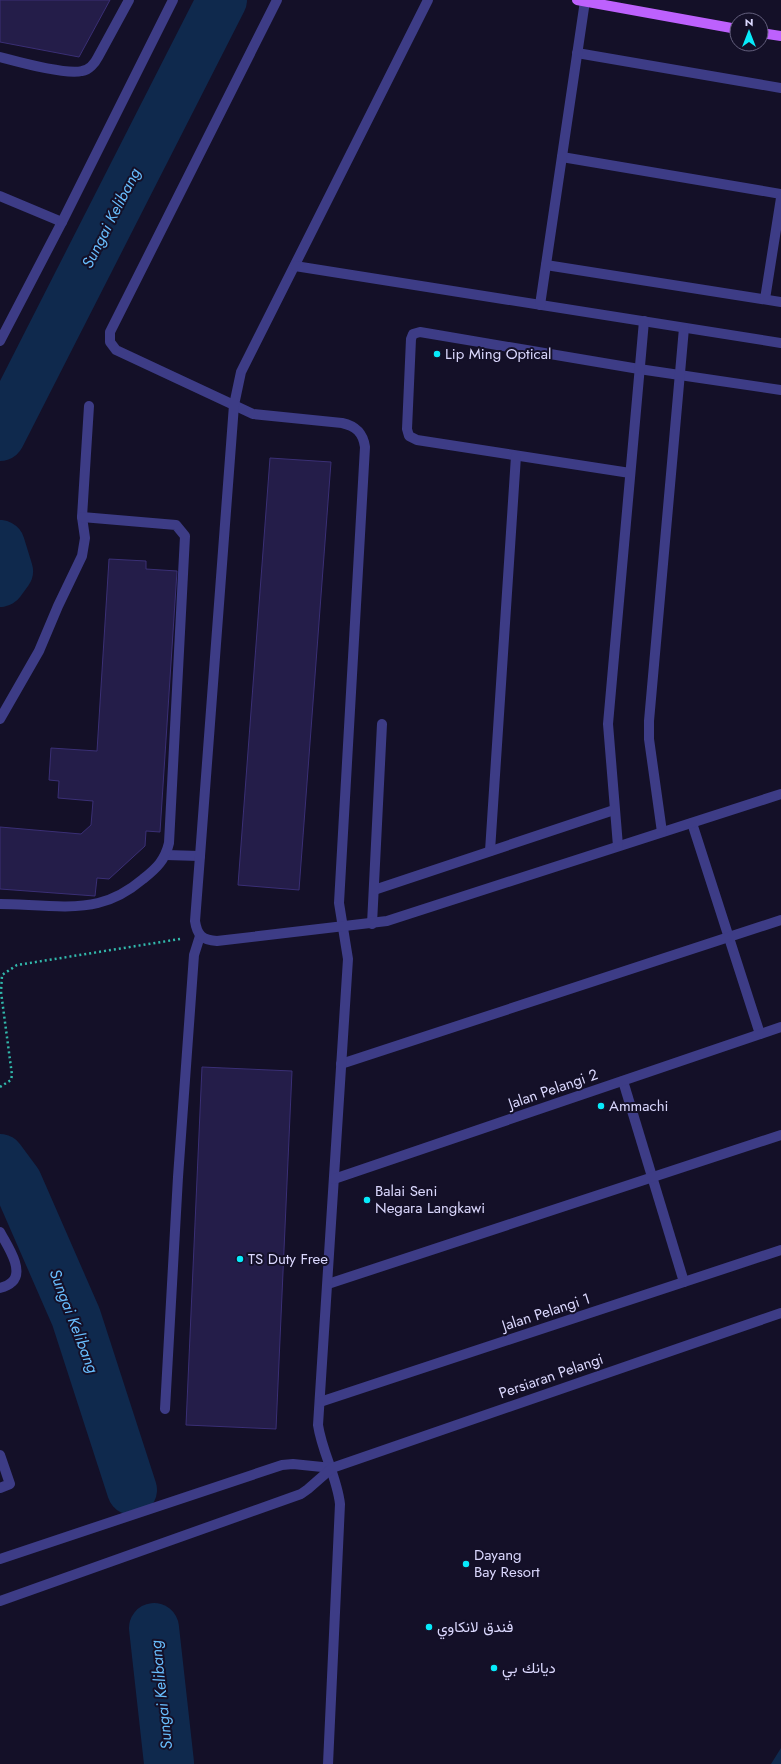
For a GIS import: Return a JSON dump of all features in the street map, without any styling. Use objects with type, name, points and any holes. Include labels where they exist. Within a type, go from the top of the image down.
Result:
[{"type":"main road","points":[[581,1],[729,28]]},
{"type":"main road","points":[[769,34],[781,36]]},
{"type":"street","points":[[0,58],[71,73],[84,71],[95,63],[129,0]]},
{"type":"street","points":[[0,341],[62,222],[173,0]]},
{"type":"street","points":[[277,0],[110,332],[110,342],[116,350],[253,414],[265,417],[347,424],[358,430],[364,438],[364,463],[339,903],[348,959],[318,1425],[320,1438],[332,1468],[339,1492],[340,1504],[328,1764]]},
{"type":"street","points":[[428,0],[241,372],[234,405],[195,921],[196,929],[200,936],[208,940],[217,941],[343,928],[387,921],[781,794]]},
{"type":"street","points":[[540,305],[577,53],[581,1]]},
{"type":"street","points":[[577,53],[781,88]]},
{"type":"street","points":[[562,158],[781,194]]},
{"type":"street","points":[[0,196],[62,222]]},
{"type":"street","points":[[765,299],[781,198]]},
{"type":"street","points":[[546,265],[781,302]]},
{"type":"street","points":[[295,266],[781,343]]},
{"type":"street","points":[[618,846],[608,724],[644,321]]},
{"type":"street","points":[[662,832],[649,740],[649,721],[684,328]]},
{"type":"street","points":[[630,473],[417,440],[409,436],[407,429],[411,339],[414,334],[420,332],[639,369],[781,390]]},
{"type":"street","points":[[0,719],[39,651],[58,606],[82,556],[85,538],[82,517],[89,406]]},
{"type":"street","points":[[490,851],[516,456]]},
{"type":"street","points":[[0,904],[78,906],[98,903],[129,890],[155,870],[166,855],[169,843],[185,536],[176,525],[82,517]]},
{"type":"street","points":[[372,924],[382,724]]},
{"type":"street","points":[[374,890],[614,810]]},
{"type":"street","points":[[692,822],[760,1034]]},
{"type":"street","points":[[166,855],[200,856]]},
{"type":"street","points":[[341,1064],[781,920]]},
{"type":"street","points":[[165,1409],[178,1177],[193,963],[200,936]]},
{"type":"street","name":"Jalan Pelangi 2","points":[[334,1179],[781,1027]]},
{"type":"street","points":[[623,1081],[684,1282]]},
{"type":"street","points":[[328,1284],[781,1135]]},
{"type":"street","points":[[0,1232],[16,1264],[17,1273],[12,1282],[0,1288]]},
{"type":"street","name":"Jalan Pelangi 1","points":[[320,1402],[781,1250]]},
{"type":"street","name":"Persiaran Pelangi","points":[[332,1468],[781,1313]]},
{"type":"street","points":[[0,1455],[10,1484],[0,1488]]},
{"type":"street","points":[[0,1559],[282,1465],[293,1464],[332,1468]]},
{"type":"street","points":[[0,1601],[301,1494],[332,1468]]},
{"type":"path","points":[[0,1087],[11,1080],[12,1074],[1,992],[2,974],[17,965],[200,936]]},
{"type":"water","points":[[781,1748],[781,1764],[771,1764]]},
{"type":"building","points":[[0,0],[110,0],[79,57],[0,42]]},
{"type":"building","points":[[270,458],[331,462],[299,890],[238,885]]},
{"type":"building","points":[[109,559],[146,561],[146,569],[177,571],[160,832],[146,831],[145,846],[109,879],[97,878],[95,896],[0,889],[0,827],[81,834],[91,825],[93,801],[58,798],[59,781],[49,780],[51,748],[97,751]]},
{"type":"building","points":[[202,1067],[292,1071],[276,1429],[186,1425]]},
{"type":"waterway","name":"Sungai Kelibang","points":[[0,436],[222,0]]},
{"type":"waterway","name":"Sungai Kelibang","points":[[0,545],[8,571],[0,582]]},
{"type":"waterway","name":"Sungai Kelibang","points":[[0,1159],[17,1182],[76,1317],[132,1490]]},
{"type":"waterway","name":"Sungai Kelibang","points":[[154,1628],[169,1763]]},
{"type":"place","name":"Lip Ming Optical","points":[[437,354]]},
{"type":"place","name":"Ammachi","points":[[601,1106]]},
{"type":"place","name":"Balai Seni Negara Langkawi","points":[[367,1200]]},
{"type":"place","name":"TS Duty Free","points":[[240,1259]]},
{"type":"place","name":"Dayang Bay Resort","points":[[466,1564]]},
{"type":"place","name":"فندق لانكاوي","points":[[429,1627]]},
{"type":"place","name":"ديانك بي","points":[[494,1668]]}]
